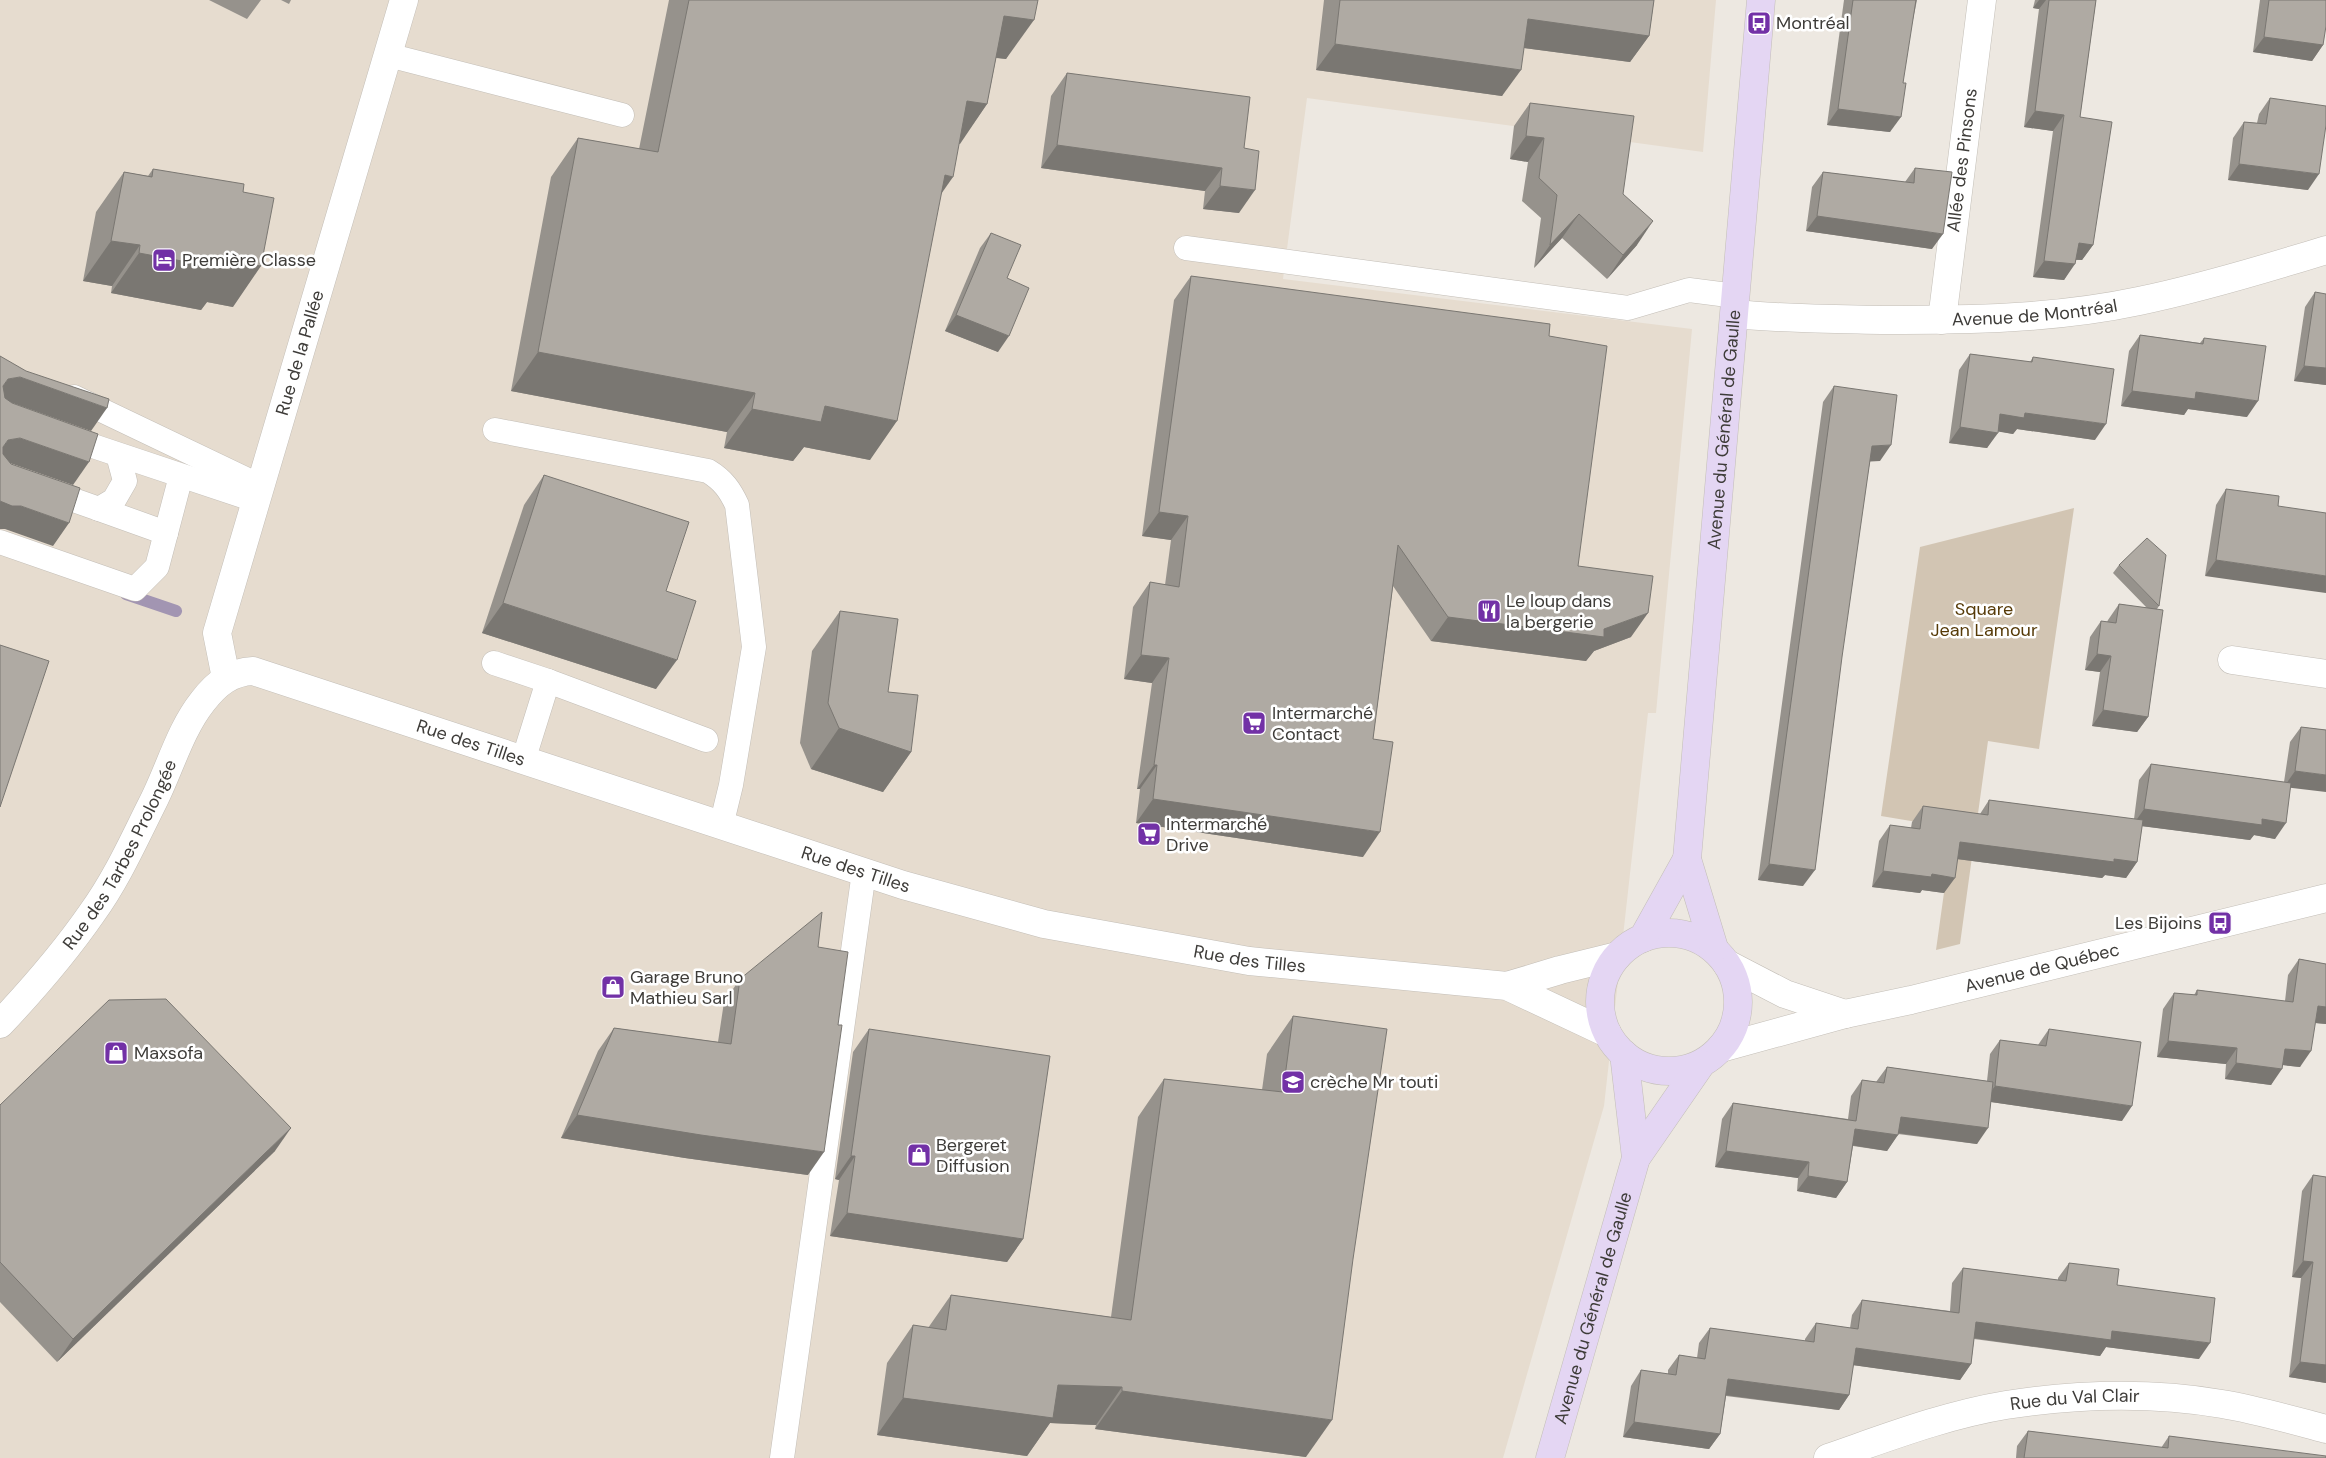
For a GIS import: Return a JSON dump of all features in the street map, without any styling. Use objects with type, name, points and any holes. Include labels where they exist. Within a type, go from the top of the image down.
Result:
[{"type":"street","name":"Rue de la Pallée","points":[[226,678],[217,632],[404,0]]},
{"type":"street","name":"Avenue du Général de Gaulle","points":[[1642,938],[1686,859],[1736,305],[1761,0]]},
{"type":"street","name":"Allée des Pinsons","points":[[1942,320],[1982,0]]},
{"type":"street","name":"Avenue de Montréal","points":[[1736,305],[1778,318],[1942,320],[2016,317],[2089,310],[2139,301],[2187,290],[2326,250]]},
{"type":"street","points":[[2232,660],[2326,674]]},
{"type":"street","name":"Rue des Tilles","points":[[226,678],[241,672],[253,671],[903,885],[1044,924],[1249,961],[1506,986],[1608,1033]]},
{"type":"street","name":"Rue des Tarbes Prolongée","points":[[0,1024],[52,966],[93,912],[119,869],[155,799],[190,722],[202,702],[226,678]]},
{"type":"street","name":"Avenue du Général de Gaulle","points":[[1686,859],[1720,956]]},
{"type":"street","name":"Avenue de Québec","points":[[1711,1056],[1845,1014],[1911,1000],[2326,898]]},
{"type":"street","points":[[1720,956],[1735,979],[1739,995],[1738,1016],[1730,1035],[1711,1056],[1681,1070],[1656,1070],[1639,1064],[1624,1054],[1608,1033],[1604,1024],[1601,993],[1608,969],[1617,956],[1633,942],[1654,934],[1677,933],[1696,938],[1720,956],[1785,994],[1845,1014]]},
{"type":"street","name":"Rue des Tilles","points":[[1506,986],[1617,956]]},
{"type":"street","name":"Avenue du Général de Gaulle","points":[[1624,1054],[1636,1158]]},
{"type":"street","name":"Avenue du Général de Gaulle","points":[[1550,1458],[1636,1158],[1711,1056]]},
{"type":"street","name":"Rue du Val Clair","points":[[1828,1458],[1948,1418],[2006,1405],[2077,1397],[2112,1395],[2213,1403],[2268,1414],[2326,1429]]},
{"type":"lane","points":[[388,54],[622,115]]},
{"type":"lane","points":[[1186,248],[1628,308],[1689,290],[1736,305]]},
{"type":"lane","points":[[53,387],[258,493]]},
{"type":"lane","points":[[45,429],[181,476],[258,493]]},
{"type":"lane","points":[[495,430],[708,471],[718,477],[730,490],[737,505],[754,647],[732,785],[721,826]]},
{"type":"lane","points":[[99,509],[114,500],[125,481],[118,455]]},
{"type":"lane","points":[[0,474],[166,533]]},
{"type":"lane","points":[[0,542],[135,589],[156,568],[181,476]]},
{"type":"lane","points":[[494,663],[548,681],[706,740]]},
{"type":"lane","points":[[523,761],[548,681]]},
{"type":"lane","points":[[782,1458],[864,872]]},
{"type":"shaded area","points":[[0,0],[1716,0],[1703,152],[1307,98],[1283,279],[1692,329],[1656,713],[1648,713],[1604,1106],[1503,1458],[0,1458]]},
{"type":"green space","name":"Square Jean Lamour","points":[[2074,508],[2039,749],[1988,741],[1960,944],[1936,950],[1953,828],[1881,816],[1920,547]]},
{"type":"building","points":[[689,0],[1038,0],[1034,20],[1004,16],[987,104],[967,101],[953,177],[945,175],[897,421],[825,406],[821,422],[752,409],[755,393],[538,352],[578,138],[658,152]]},
{"type":"building","points":[[1340,0],[1654,0],[1649,36],[1528,19],[1521,70],[1335,44]]},
{"type":"building","points":[[1853,0],[1916,0],[1903,83],[1906,83],[1901,117],[1838,109]]},
{"type":"building","points":[[2049,0],[2096,0],[2080,117],[2112,122],[2093,245],[2079,243],[2075,264],[2044,261],[2064,115],[2035,111]]},
{"type":"building","points":[[2269,0],[2326,0],[2326,26],[2323,45],[2264,37]]},
{"type":"building","points":[[1067,73],[1250,97],[1244,148],[1259,151],[1255,190],[1220,186],[1222,168],[1057,145]]},
{"type":"building","points":[[2270,98],[2326,106],[2326,125],[2319,174],[2239,164],[2244,122],[2266,124]]},
{"type":"building","points":[[1530,103],[1634,116],[1623,194],[1653,221],[1623,255],[1579,214],[1550,245],[1557,195],[1539,178],[1544,138],[1526,136]]},
{"type":"building","points":[[1915,168],[1952,172],[1943,234],[1817,216],[1823,172],[1914,183]]},
{"type":"building","points":[[153,169],[244,184],[243,192],[274,198],[261,266],[231,261],[230,270],[139,253],[140,245],[111,241],[124,172],[152,177]]},
{"type":"building","points":[[991,233],[1021,245],[1007,278],[1029,288],[1009,336],[956,315]]},
{"type":"building","points":[[1191,276],[1550,324],[1549,336],[1607,346],[1578,566],[1653,576],[1648,613],[1604,629],[1604,637],[1448,617],[1398,545],[1373,739],[1393,742],[1380,832],[1153,799],[1157,765],[1154,765],[1169,658],[1141,655],[1150,582],[1179,587],[1188,516],[1159,512]]},
{"type":"building","points":[[2315,292],[2326,294],[2326,368],[2304,366]]},
{"type":"building","points":[[2140,335],[2203,344],[2204,338],[2266,346],[2258,401],[2196,392],[2195,399],[2132,391]]},
{"type":"building","points":[[1970,354],[2032,362],[2033,357],[2114,369],[2106,424],[2025,413],[2024,418],[2000,414],[1998,433],[1960,427]]},
{"type":"building","points":[[0,356],[26,371],[109,399],[107,408],[20,377],[8,379],[3,386],[5,398],[12,403],[98,434],[89,462],[20,438],[8,440],[3,447],[3,454],[11,464],[80,488],[69,523],[21,506],[12,506],[0,501]]},
{"type":"building","points":[[1834,386],[1897,395],[1891,445],[1872,446],[1842,657],[1815,870],[1769,864]]},
{"type":"building","points":[[544,475],[689,522],[666,591],[696,601],[677,660],[503,603]]},
{"type":"building","points":[[2226,489],[2279,496],[2278,506],[2326,513],[2326,576],[2216,560]]},
{"type":"building","points":[[2147,538],[2166,555],[2159,606],[2119,565]]},
{"type":"building","points":[[2119,604],[2163,610],[2148,717],[2103,710],[2111,656],[2097,654],[2101,621],[2116,623]]},
{"type":"building","points":[[840,611],[898,619],[888,692],[918,695],[911,752],[839,728],[828,703]]},
{"type":"building","points":[[0,645],[49,661],[0,807]]},
{"type":"building","points":[[2301,727],[2326,730],[2326,775],[2295,771]]},
{"type":"building","points":[[2151,764],[2291,783],[2286,823],[2262,819],[2262,825],[2144,809]]},
{"type":"building","points":[[1989,800],[2143,820],[2137,862],[2114,859],[2114,862],[1960,842],[1955,878],[1932,874],[1931,877],[1883,871],[1890,825],[1920,829],[1923,806],[1988,815]]},
{"type":"building","points":[[822,912],[818,947],[848,952],[838,1025],[842,1025],[824,1152],[577,1115],[614,1028],[731,1044],[740,979]]},
{"type":"building","points":[[2299,959],[2326,964],[2326,1007],[2318,1006],[2311,1051],[2285,1049],[2282,1069],[2236,1063],[2237,1048],[2168,1041],[2174,993],[2197,995],[2197,990],[2293,1002]]},
{"type":"building","points":[[166,999],[291,1128],[73,1339],[0,1262],[0,1105],[109,1000]]},
{"type":"building","points":[[1293,1016],[1387,1029],[1353,1259],[1332,1420],[1122,1391],[1122,1387],[1058,1385],[1053,1418],[903,1398],[913,1325],[946,1330],[951,1295],[1131,1320],[1164,1079],[1283,1092]]},
{"type":"building","points":[[869,1029],[1050,1056],[1023,1239],[847,1213],[855,1156],[851,1156]]},
{"type":"building","points":[[2049,1029],[2141,1042],[2132,1106],[1995,1086],[2000,1040],[2046,1046]]},
{"type":"building","points":[[1887,1067],[1993,1082],[1988,1128],[1901,1117],[1898,1135],[1855,1129],[1847,1182],[1808,1176],[1809,1162],[1726,1151],[1733,1103],[1856,1121],[1862,1080],[1884,1083]]},
{"type":"building","points":[[2313,1175],[2326,1177],[2326,1365],[2300,1362],[2313,1262],[2303,1261]]},
{"type":"building","points":[[2069,1263],[2119,1269],[2117,1285],[2215,1298],[2210,1343],[2112,1331],[2111,1340],[1976,1322],[1971,1364],[1856,1348],[1849,1395],[1728,1379],[1720,1434],[1634,1422],[1641,1370],[1676,1375],[1679,1355],[1705,1359],[1710,1328],[1814,1342],[1816,1323],[1858,1329],[1862,1300],[1959,1313],[1963,1268],[2066,1281]]},
{"type":"building","points":[[2028,1431],[2168,1448],[2169,1436],[2326,1456],[2326,1458],[2024,1458]]},
{"type":"waterway","points":[[126,594],[176,611]]},
{"type":"place","name":"Montréal","points":[[1759,23]]},
{"type":"place","name":"Première Classe","points":[[164,260]]},
{"type":"place","name":"Le loup dans la bergerie","points":[[1489,611]]},
{"type":"place","name":"Intermarché Contact","points":[[1254,723]]},
{"type":"place","name":"Intermarché Drive","points":[[1149,834]]},
{"type":"place","name":"Les Bijoins","points":[[2220,923]]},
{"type":"place","name":"Garage Bruno Mathieu Sarl","points":[[613,987]]},
{"type":"place","name":"Maxsofa","points":[[116,1053]]},
{"type":"place","name":"crèche Mr touti","points":[[1293,1082]]},
{"type":"place","name":"Bergeret Diffusion","points":[[919,1155]]}]
